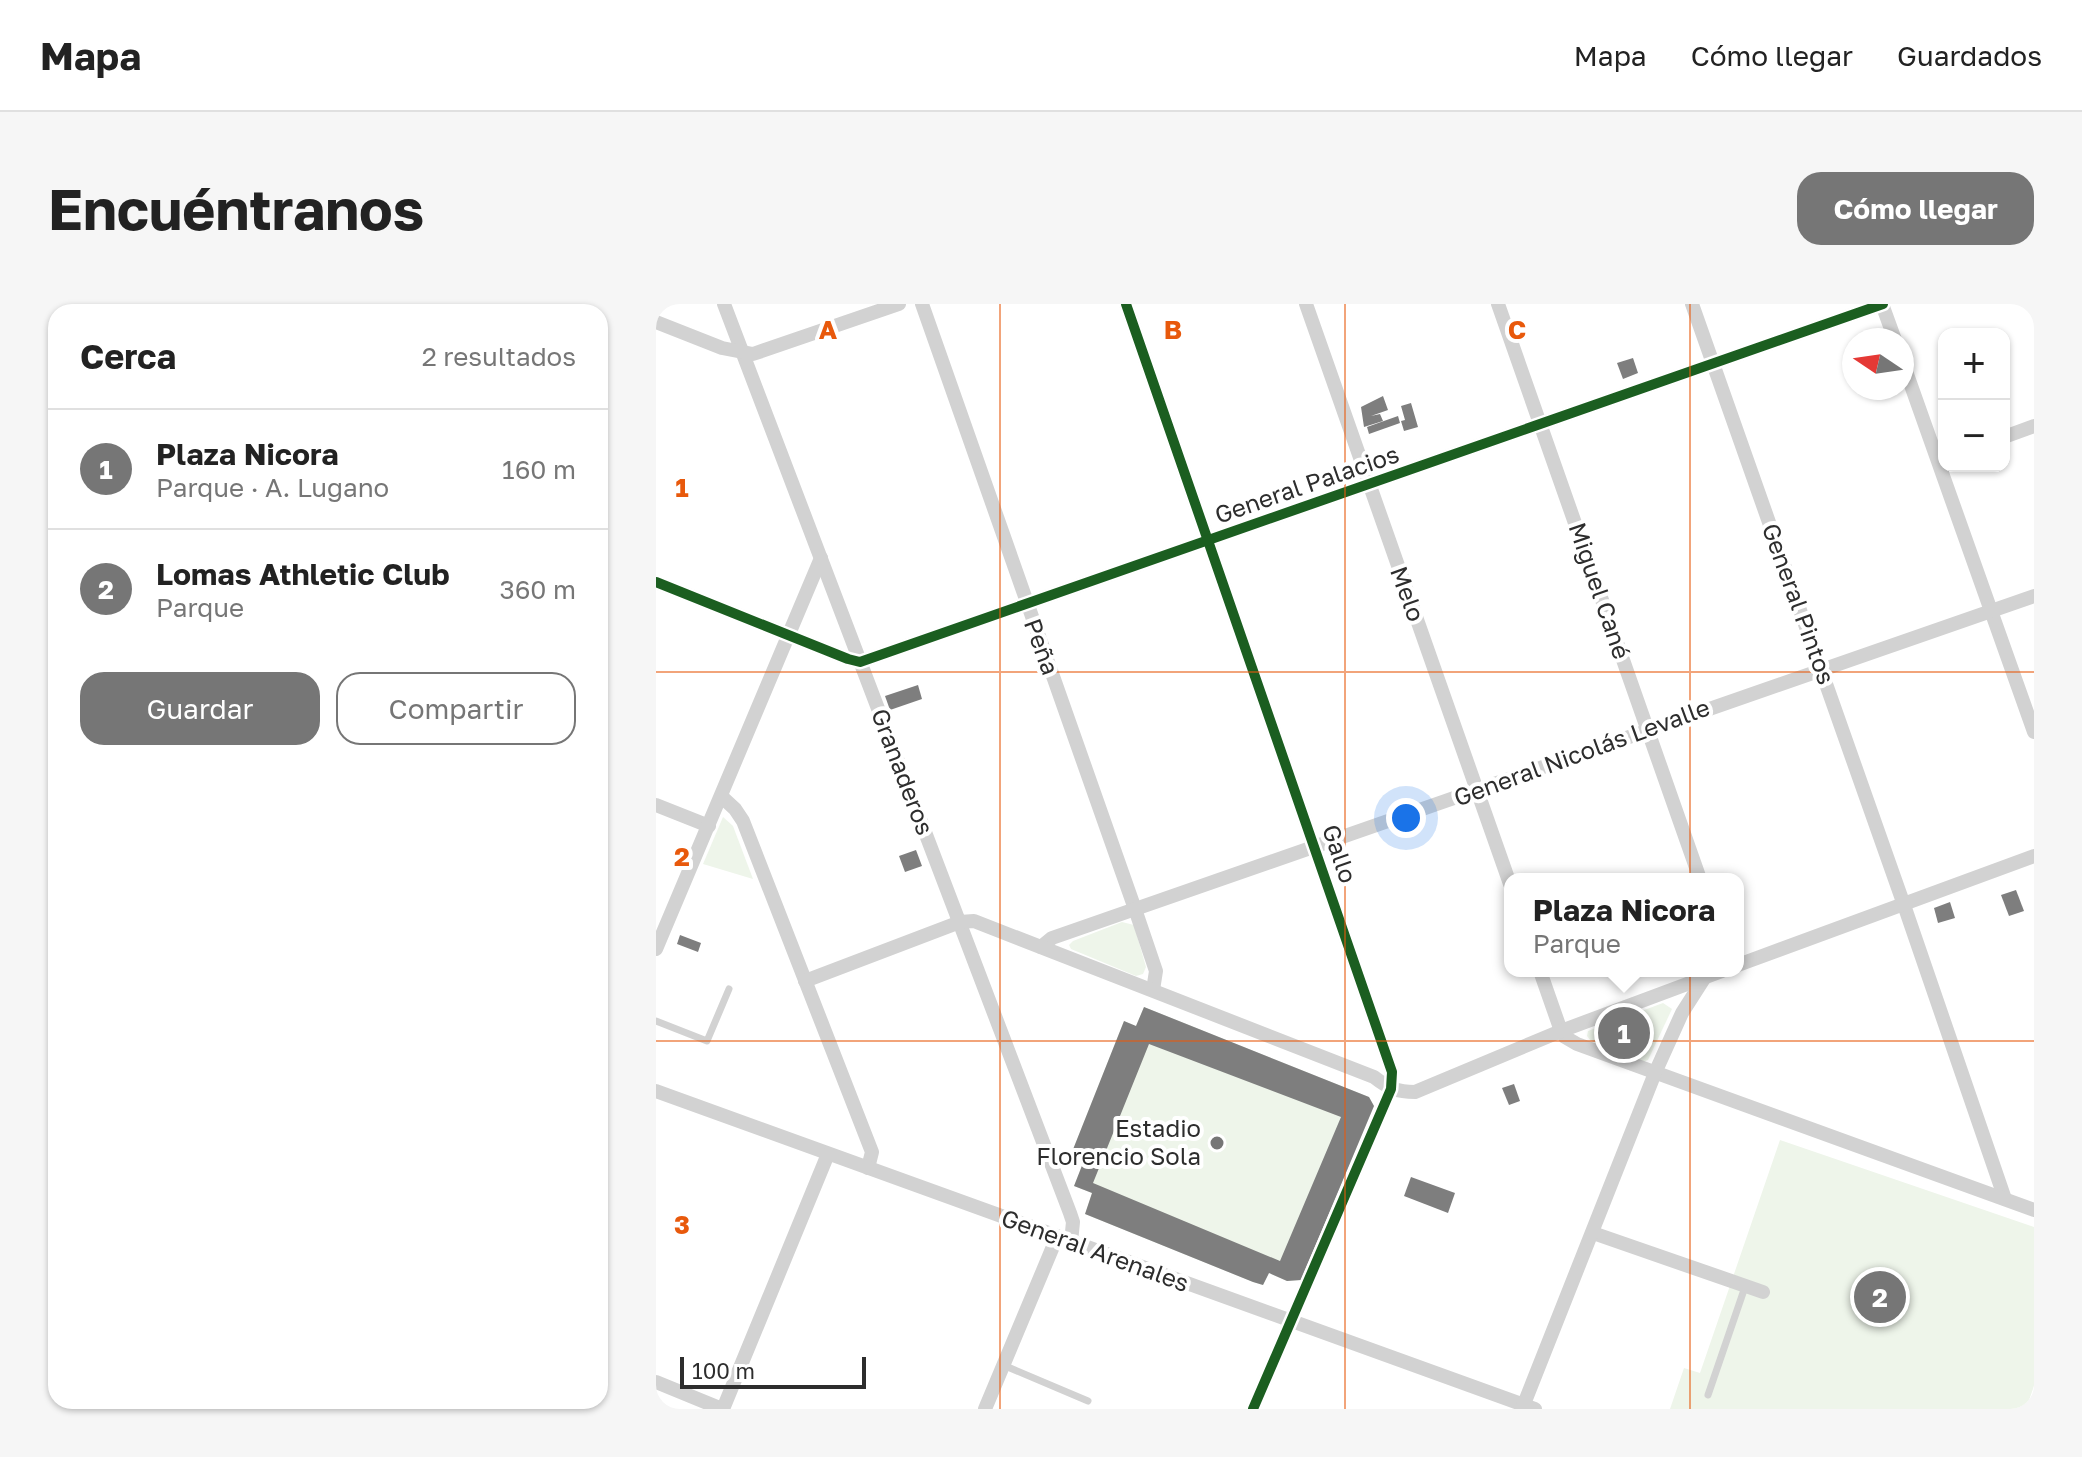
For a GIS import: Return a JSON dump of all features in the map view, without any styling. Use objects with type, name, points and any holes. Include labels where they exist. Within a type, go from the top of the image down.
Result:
[{"type":"street","name":"Granaderos","points":[[724,304],[1070,1213],[1064,1240]]},
{"type":"street","points":[[656,322],[722,348],[759,353],[899,304]]},
{"type":"street","name":"Peña","points":[[922,304],[1156,971],[1153,990]]},
{"type":"street","name":"Gallo","points":[[1126,304],[1391,1062],[1391,1089],[1253,1409]]},
{"type":"street","name":"Melo","points":[[1306,304],[1506,873]]},
{"type":"street","name":"Miguel Cané","points":[[1498,304],[1698,873]]},
{"type":"street","name":"General Pintos","points":[[1692,304],[2005,1199]]},
{"type":"street","points":[[1882,304],[1891,328]]},
{"type":"street","name":"General Palacios","points":[[860,662],[1882,304]]},
{"type":"street","points":[[1914,390],[1938,451]]},
{"type":"street","points":[[2010,435],[2034,426]]},
{"type":"street","points":[[1945,472],[2034,732]]},
{"type":"street","points":[[656,949],[821,558]]},
{"type":"street","points":[[656,582],[860,662]]},
{"type":"street","name":"General Nicolás Levalle","points":[[1041,947],[1052,938],[2034,596]]},
{"type":"street","points":[[722,797],[743,821],[872,1152],[868,1168]]},
{"type":"street","points":[[656,805],[709,826]]},
{"type":"street","points":[[1744,963],[2034,856]]},
{"type":"street","points":[[805,981],[960,922],[974,921],[1374,1077],[1391,1089],[1415,1092],[1561,1031],[1705,977]]},
{"type":"street","points":[[1542,977],[1561,1031],[1577,1044],[2034,1210]]},
{"type":"street","points":[[1527,1408],[1655,1073],[1682,1013],[1705,977]]},
{"type":"street","name":"General Arenales","points":[[656,1091],[1527,1408]]},
{"type":"street","points":[[656,1382],[722,1409],[828,1154]]},
{"type":"street","points":[[1593,1233],[1763,1292]]},
{"type":"street","points":[[985,1409],[1064,1240]]},
{"type":"lane","points":[[656,1021],[707,1041],[729,989]]},
{"type":"lane","points":[[1708,1395],[1746,1286]]},
{"type":"lane","points":[[1003,1365],[1088,1401]]},
{"type":"shaded area","points":[[723,817],[733,826],[753,879],[703,864]]},
{"type":"shaded area","points":[[1122,922],[1134,925],[1146,967],[1143,974],[1136,976],[1071,949],[1069,945],[1073,941]]},
{"type":"shaded area","points":[[1663,1003],[1672,1009],[1648,1060],[1643,1062],[1591,1041],[1587,1036],[1588,1031]]},
{"type":"shaded area","name":"Estadio Florencio Sola","points":[[1144,1007],[1369,1097],[1374,1106],[1301,1280],[1287,1281],[1269,1273],[1263,1285],[1253,1282],[1085,1214],[1092,1193],[1074,1186],[1083,1163],[1070,1157],[1124,1021],[1136,1026]]},
{"type":"shaded area","points":[[1780,1140],[2034,1227],[2034,1386],[2026,1409],[1670,1409],[1684,1368],[1700,1373]]},
{"type":"building","points":[[1633,358],[1638,373],[1623,379],[1617,363]]},
{"type":"building","points":[[1383,396],[1388,410],[1371,416],[1380,414],[1383,421],[1364,427],[1361,407]]},
{"type":"building","points":[[1411,403],[1418,427],[1404,431],[1401,406]]},
{"type":"building","points":[[1398,416],[1400,423],[1369,434],[1367,427]]},
{"type":"building","points":[[918,685],[922,699],[890,710],[885,696]]},
{"type":"building","points":[[916,850],[922,866],[905,872],[899,856]]},
{"type":"building","points":[[2016,890],[2024,911],[2009,916],[2001,895]]},
{"type":"building","points":[[1950,902],[1955,918],[1938,923],[1934,908]]},
{"type":"building","points":[[680,935],[701,943],[698,952],[677,944]]},
{"type":"building","points":[[1144,1007],[1369,1097],[1374,1106],[1301,1280],[1287,1281],[1269,1273],[1263,1285],[1253,1282],[1085,1214],[1092,1193],[1074,1186],[1083,1163],[1070,1157],[1124,1021],[1136,1026]],"holes":[[[1149,1044],[1341,1117],[1280,1261],[1093,1183]]]},
{"type":"building","points":[[1514,1084],[1520,1101],[1509,1105],[1502,1088]]},
{"type":"building","points":[[1411,1177],[1455,1193],[1448,1213],[1404,1196]]},
{"type":"cycle path","points":[[1126,304],[1392,1072],[1391,1089],[1253,1409]]},
{"type":"cycle path","points":[[656,582],[860,662],[1883,304]]},
{"type":"place","name":"Plaza Nicora","points":[[1624,1033]]},
{"type":"place","name":"Estadio Florencio Sola","points":[[1217,1143]]},
{"type":"place","name":"Lomas Athletic Club","points":[[1880,1297]]}]
